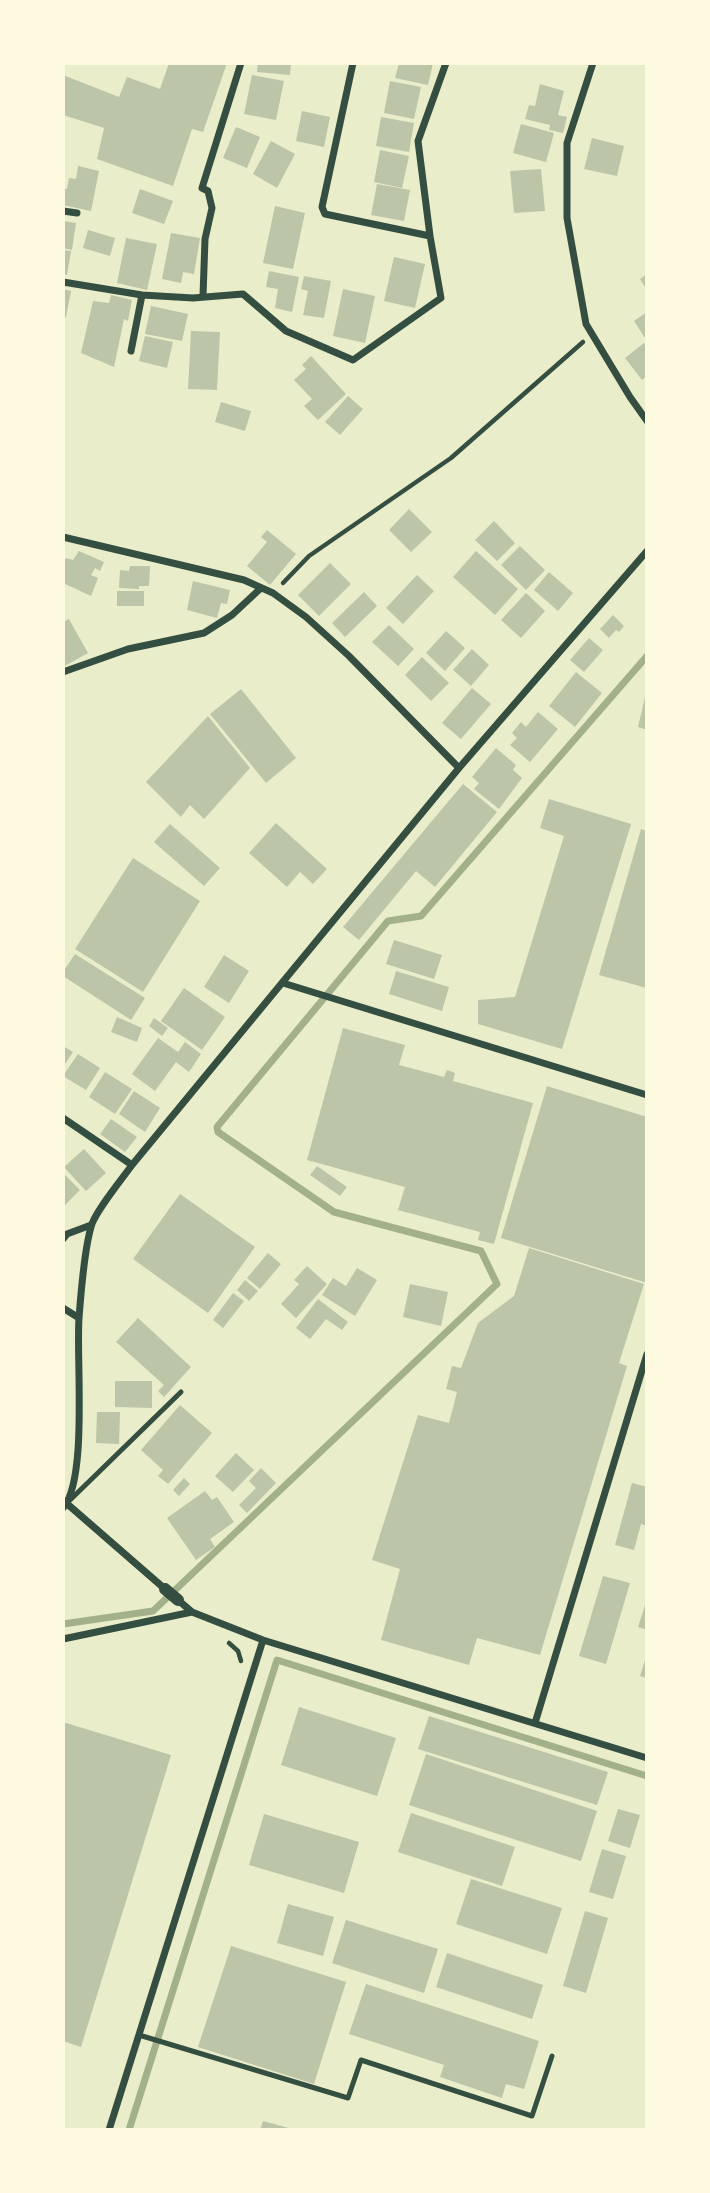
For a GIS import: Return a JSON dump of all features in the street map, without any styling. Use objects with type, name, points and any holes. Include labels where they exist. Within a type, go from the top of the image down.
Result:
[{"type":"street","points":[[203,296],[205,239],[212,208],[208,191],[202,188],[241,63]]},
{"type":"street","points":[[353,63],[322,207],[325,214],[430,236]]},
{"type":"street","points":[[63,282],[142,295],[193,298],[243,294],[286,331],[353,360],[441,298],[418,141],[446,63]]},
{"type":"street","points":[[593,63],[567,143],[567,218],[586,324],[647,421]]},
{"type":"street","points":[[63,211],[77,214]]},
{"type":"street","points":[[131,351],[142,295]]},
{"type":"street","points":[[63,537],[244,580],[274,593],[306,617],[349,656],[460,768]]},
{"type":"street","points":[[647,552],[460,768],[132,1165],[91,1225],[79,1318],[78,1460],[64,1504],[192,1612],[263,1640],[647,1758]]},
{"type":"street","points":[[63,672],[128,649],[204,633],[232,615],[261,588]]},
{"type":"street","points":[[283,983],[647,1095]]},
{"type":"street","points":[[63,1118],[132,1165]]},
{"type":"street","points":[[63,1239],[67,1234],[91,1225]]},
{"type":"street","points":[[63,1308],[79,1318]]},
{"type":"street","points":[[536,1723],[647,1354]]},
{"type":"street","points":[[63,1639],[192,1612]]},
{"type":"street","points":[[109,2130],[263,1640]]},
{"type":"lane","points":[[64,1504],[181,1392]]},
{"type":"lane","points":[[139,2035],[348,2098],[361,2060],[532,2116],[552,2056]]},
{"type":"path","points":[[274,593],[309,556],[451,458],[592,334]]},
{"type":"path","points":[[218,1638],[230,1643],[238,1651],[242,1662]]},
{"type":"building","points":[[169,63],[227,63],[203,132],[192,129],[173,186],[97,159],[104,128],[63,115],[63,75],[119,97],[127,77],[160,89]]},
{"type":"building","points":[[258,63],[291,63],[290,75],[257,72]]},
{"type":"building","points":[[399,63],[433,63],[428,85],[395,78]]},
{"type":"building","points":[[252,75],[284,81],[276,120],[244,114]]},
{"type":"building","points":[[390,81],[421,87],[414,119],[384,113]]},
{"type":"building","points":[[540,84],[564,91],[558,115],[567,117],[563,133],[549,130],[550,125],[525,119],[529,105],[535,106]]},
{"type":"building","points":[[302,111],[330,117],[324,147],[296,141]]},
{"type":"building","points":[[381,117],[414,123],[409,152],[376,146]]},
{"type":"building","points":[[521,124],[554,133],[546,162],[513,153]]},
{"type":"building","points":[[236,127],[260,137],[247,168],[223,158]]},
{"type":"building","points":[[592,138],[624,146],[617,176],[584,169]]},
{"type":"building","points":[[271,141],[295,154],[277,188],[253,174]]},
{"type":"building","points":[[380,150],[409,156],[402,188],[374,182]]},
{"type":"building","points":[[78,166],[99,171],[91,211],[63,205],[63,188],[67,189],[69,178],[76,179]]},
{"type":"building","points":[[541,169],[545,211],[514,213],[510,171]]},
{"type":"building","points":[[377,184],[410,190],[404,221],[371,215]]},
{"type":"building","points":[[140,189],[173,201],[164,224],[132,213]]},
{"type":"building","points":[[275,206],[305,213],[293,269],[263,263]]},
{"type":"building","points":[[63,221],[76,223],[72,250],[63,248]]},
{"type":"building","points":[[88,230],[115,238],[110,256],[83,248]]},
{"type":"building","points":[[171,233],[200,238],[194,274],[183,272],[181,283],[162,279]]},
{"type":"building","points":[[126,238],[157,244],[147,290],[117,283]]},
{"type":"building","points":[[63,250],[71,251],[67,275],[63,274]]},
{"type":"building","points":[[394,257],[425,264],[415,308],[384,301]]},
{"type":"building","points":[[269,271],[299,277],[292,312],[275,308],[278,289],[266,287]]},
{"type":"building","points":[[647,274],[647,290],[640,279]]},
{"type":"building","points":[[304,276],[331,281],[324,318],[303,315],[308,291],[301,289]]},
{"type":"building","points":[[63,289],[71,291],[63,320]]},
{"type":"building","points":[[343,289],[375,296],[365,343],[333,336]]},
{"type":"building","points":[[111,295],[132,300],[128,321],[124,319],[114,367],[81,353],[93,301],[109,303]]},
{"type":"building","points":[[151,306],[188,314],[182,341],[145,334]]},
{"type":"building","points":[[647,312],[647,341],[634,321]]},
{"type":"building","points":[[191,331],[220,332],[217,390],[188,389]]},
{"type":"building","points":[[145,336],[173,342],[167,368],[139,361]]},
{"type":"building","points":[[644,343],[647,348],[647,376],[642,380],[625,358]]},
{"type":"building","points":[[311,356],[346,394],[318,420],[304,406],[312,399],[294,380],[306,369],[302,365]]},
{"type":"building","points":[[348,396],[363,409],[340,435],[325,422]]},
{"type":"building","points":[[221,402],[251,411],[245,431],[215,422]]},
{"type":"building","points":[[409,509],[432,532],[411,552],[389,530]]},
{"type":"building","points":[[494,521],[515,543],[497,561],[475,540]]},
{"type":"building","points":[[267,530],[296,554],[270,585],[247,566],[267,542],[261,537]]},
{"type":"building","points":[[520,546],[545,570],[526,590],[501,565]]},
{"type":"building","points":[[79,551],[104,562],[100,571],[95,568],[91,575],[98,578],[91,596],[63,583],[63,563],[66,558],[73,560]]},
{"type":"building","points":[[476,551],[518,589],[495,615],[453,577]]},
{"type":"building","points":[[330,563],[351,584],[319,616],[298,595]]},
{"type":"building","points":[[130,566],[150,566],[149,586],[139,586],[139,589],[119,588],[120,570],[129,571]]},
{"type":"building","points":[[549,572],[573,593],[558,611],[534,590]]},
{"type":"building","points":[[417,575],[434,591],[403,624],[386,608]]},
{"type":"building","points":[[193,581],[230,590],[227,604],[221,603],[217,618],[187,610]]},
{"type":"building","points":[[117,591],[144,591],[144,606],[117,606]]},
{"type":"building","points":[[364,592],[377,606],[345,637],[332,623]]},
{"type":"building","points":[[526,593],[545,611],[521,638],[501,620]]},
{"type":"building","points":[[613,615],[624,626],[609,638],[600,629]]},
{"type":"building","points":[[69,619],[88,653],[63,667],[63,622]]},
{"type":"building","points":[[389,625],[414,649],[398,666],[372,642]]},
{"type":"building","points":[[446,631],[465,648],[445,671],[426,653]]},
{"type":"building","points":[[589,638],[603,650],[584,672],[570,660]]},
{"type":"building","points":[[472,649],[489,665],[471,686],[453,670]]},
{"type":"building","points":[[422,657],[449,683],[431,701],[405,675]]},
{"type":"building","points":[[576,672],[602,693],[575,727],[549,706]]},
{"type":"building","points":[[472,688],[491,704],[461,739],[442,723]]},
{"type":"building","points":[[241,689],[296,758],[266,783],[210,714]]},
{"type":"building","points":[[647,693],[647,730],[638,727]]},
{"type":"building","points":[[538,712],[558,729],[530,762],[510,745],[517,738],[512,733],[521,722],[526,727]]},
{"type":"building","points":[[208,716],[250,768],[204,819],[190,805],[181,817],[146,782]]},
{"type":"building","points":[[496,748],[516,765],[513,770],[522,778],[499,809],[474,789],[479,783],[472,777]]},
{"type":"building","points":[[463,784],[497,812],[435,887],[416,871],[359,940],[343,927]]},
{"type":"building","points":[[549,799],[631,824],[562,1049],[478,1024],[478,1000],[515,997],[564,836],[540,828]]},
{"type":"building","points":[[276,823],[327,869],[313,884],[300,872],[287,887],[249,853]]},
{"type":"building","points":[[170,824],[220,868],[204,886],[154,842]]},
{"type":"building","points":[[641,829],[647,831],[647,988],[599,975]]},
{"type":"building","points":[[133,858],[200,901],[143,992],[75,949]]},
{"type":"building","points":[[394,940],[442,955],[434,979],[386,964]]},
{"type":"building","points":[[75,954],[145,998],[131,1020],[63,976]]},
{"type":"building","points":[[224,955],[249,971],[229,1003],[204,987]]},
{"type":"building","points":[[396,971],[449,987],[442,1011],[389,994]]},
{"type":"building","points":[[184,988],[225,1017],[202,1050],[161,1021]]},
{"type":"building","points":[[117,1017],[142,1028],[137,1042],[111,1032]]},
{"type":"building","points":[[154,1018],[168,1028],[162,1036],[149,1026]]},
{"type":"building","points":[[343,1028],[405,1045],[399,1065],[444,1077],[447,1070],[455,1073],[453,1081],[533,1103],[494,1244],[478,1240],[480,1232],[398,1210],[405,1187],[307,1160]]},
{"type":"building","points":[[158,1038],[178,1052],[185,1042],[201,1054],[189,1072],[176,1062],[155,1091],[132,1074]]},
{"type":"building","points":[[63,1046],[73,1052],[63,1067]]},
{"type":"building","points":[[78,1054],[100,1068],[86,1090],[63,1076]]},
{"type":"building","points":[[105,1072],[132,1089],[115,1114],[89,1097]]},
{"type":"building","points":[[547,1086],[647,1117],[647,1283],[501,1238]]},
{"type":"building","points":[[134,1091],[160,1108],[145,1132],[119,1114]]},
{"type":"building","points":[[111,1119],[137,1137],[125,1152],[100,1134]]},
{"type":"building","points":[[84,1149],[106,1173],[86,1191],[64,1167]]},
{"type":"building","points":[[317,1166],[347,1187],[340,1196],[310,1175]]},
{"type":"building","points":[[63,1173],[80,1190],[63,1207]]},
{"type":"building","points":[[180,1194],[255,1247],[208,1313],[133,1259]]},
{"type":"building","points":[[529,1248],[644,1284],[619,1363],[627,1366],[540,1655],[477,1638],[469,1665],[381,1640],[400,1569],[372,1560],[418,1415],[449,1423],[457,1392],[446,1389],[452,1366],[461,1368],[478,1323],[514,1296]]},
{"type":"building","points":[[268,1253],[281,1264],[260,1289],[247,1278]]},
{"type":"building","points":[[307,1266],[327,1284],[296,1318],[281,1304],[299,1284],[294,1280]]},
{"type":"building","points":[[357,1268],[377,1280],[355,1316],[322,1295],[333,1278],[346,1286]]},
{"type":"building","points":[[245,1280],[258,1291],[249,1301],[237,1290]]},
{"type":"building","points":[[410,1284],[448,1292],[441,1326],[403,1317]]},
{"type":"building","points":[[233,1293],[244,1301],[223,1328],[213,1320]]},
{"type":"building","points":[[318,1299],[348,1322],[342,1330],[326,1319],[310,1339],[296,1328]]},
{"type":"building","points":[[138,1318],[191,1367],[164,1397],[158,1391],[164,1385],[116,1342]]},
{"type":"building","points":[[115,1381],[152,1381],[152,1408],[115,1407]]},
{"type":"building","points":[[180,1405],[212,1433],[168,1484],[158,1476],[163,1470],[141,1450]]},
{"type":"building","points":[[97,1412],[120,1412],[119,1444],[96,1443]]},
{"type":"building","points":[[236,1453],[254,1470],[233,1492],[215,1476]]},
{"type":"building","points":[[261,1468],[276,1483],[247,1513],[239,1505],[256,1488],[249,1481]]},
{"type":"building","points":[[184,1478],[190,1484],[179,1496],[173,1490]]},
{"type":"building","points":[[632,1483],[647,1487],[647,1526],[641,1524],[634,1550],[615,1545]]},
{"type":"building","points":[[205,1491],[212,1500],[217,1497],[234,1522],[210,1539],[215,1547],[196,1560],[167,1518]]},
{"type":"building","points":[[603,1576],[630,1583],[606,1664],[579,1656]]},
{"type":"building","points":[[647,1599],[647,1630],[638,1627]]},
{"type":"building","points":[[647,1654],[647,1678],[640,1676]]},
{"type":"building","points":[[299,1707],[396,1738],[377,1796],[281,1765]]},
{"type":"building","points":[[429,1716],[608,1772],[597,1805],[418,1749]]},
{"type":"building","points":[[63,1722],[171,1755],[81,2047],[63,2041]]},
{"type":"building","points":[[426,1754],[597,1811],[581,1861],[409,1805]]},
{"type":"building","points":[[618,1809],[640,1815],[630,1848],[608,1841]]},
{"type":"building","points":[[411,1813],[515,1847],[502,1886],[398,1852]]},
{"type":"building","points":[[264,1814],[359,1842],[344,1893],[249,1865]]},
{"type":"building","points":[[602,1849],[626,1856],[613,1899],[589,1892]]},
{"type":"building","points":[[471,1879],[562,1908],[547,1954],[456,1924]]},
{"type":"building","points":[[288,1904],[334,1917],[323,1956],[277,1943]]},
{"type":"building","points":[[585,1911],[608,1918],[586,1993],[563,1986]]},
{"type":"building","points":[[346,1920],[438,1949],[424,1993],[332,1963]]},
{"type":"building","points":[[231,1946],[346,1982],[314,2084],[198,2047]]},
{"type":"building","points":[[447,1953],[543,1985],[532,2019],[436,1987]]},
{"type":"building","points":[[366,1984],[539,2041],[524,2089],[506,2084],[502,2098],[440,2077],[444,2065],[349,2034]]},
{"type":"building","points":[[263,2121],[292,2129],[292,2130],[260,2130]]},
{"type":"waterway","points":[[63,1624],[153,1611],[497,1284],[481,1251],[334,1212],[218,1132],[217,1127],[388,921],[421,916],[647,656]]},
{"type":"waterway","points":[[129,2130],[277,1660],[647,1776]]}]
